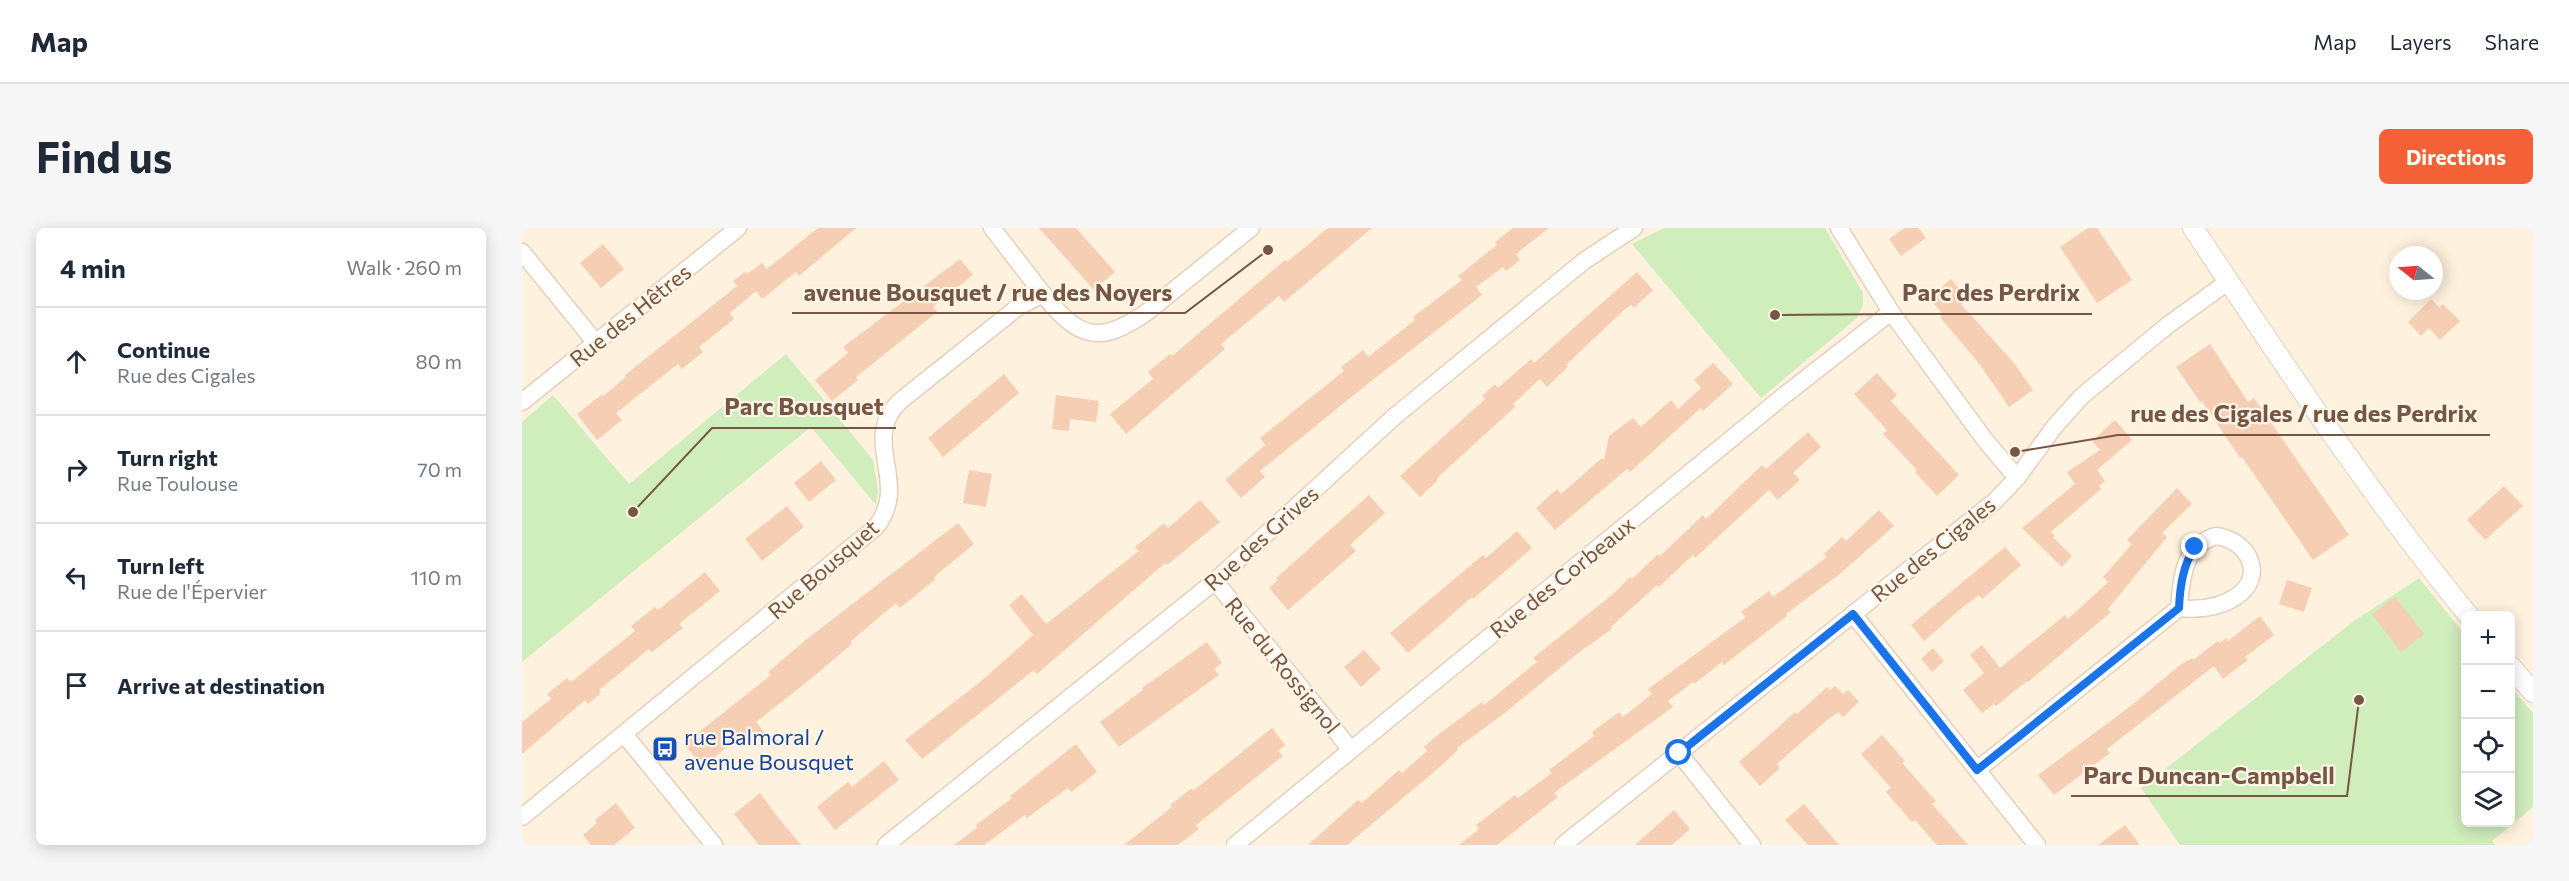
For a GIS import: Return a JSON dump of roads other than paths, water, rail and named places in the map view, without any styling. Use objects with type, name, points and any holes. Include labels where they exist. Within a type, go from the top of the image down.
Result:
[{"type":"street","name":"Rue des Hêtres","points":[[522,402],[738,228]]},
{"type":"street","points":[[992,228],[1065,320],[1077,328],[1092,333],[1114,331],[1132,323],[1251,228]]},
{"type":"street","name":"Rue des Grives","points":[[886,845],[1215,581],[1395,416],[1584,261],[1634,228]]},
{"type":"street","points":[[1839,228],[1891,312],[1985,440],[2017,478]]},
{"type":"street","points":[[2193,228],[2350,460],[2466,611]]},
{"type":"street","points":[[522,252],[596,343]]},
{"type":"street","name":"Rue des Cigales","points":[[1563,845],[1995,501],[2017,478],[2055,426],[2082,396],[2168,325],[2229,281]]},
{"type":"street","name":"Rue Bousquet","points":[[522,817],[876,526],[885,515],[891,495],[882,440],[884,426],[890,413],[899,402],[1017,306],[1043,294]]},
{"type":"street","name":"Rue des Corbeaux","points":[[1235,845],[1777,402],[1891,312]]},
{"type":"street","points":[[1977,770],[2179,608],[2214,607],[2238,596],[2246,587],[2251,576],[2251,564],[2247,552],[2239,543],[2216,536],[2205,539],[2195,547],[2188,557],[2184,571],[2179,608]]},
{"type":"street","name":"Rue du Rossignol","points":[[1215,581],[1351,750]]},
{"type":"street","points":[[1853,614],[2037,845]]},
{"type":"street","points":[[2515,671],[2533,692]]},
{"type":"street","points":[[624,734],[714,845]]},
{"type":"street","points":[[1679,753],[1752,845]]},
{"type":"place","name":"avenue Bousquet / rue des Noyers","points":[[1268,250]]},
{"type":"place","name":"Parc des Perdrix","points":[[1775,315]]},
{"type":"place","name":"rue des Cigales / rue des Perdrix","points":[[2015,452]]},
{"type":"place","name":"Parc Bousquet","points":[[633,512]]},
{"type":"place","name":"Parc Duncan-Campbell","points":[[2359,700]]},
{"type":"place","name":"rue Balmoral / avenue Bousquet","points":[[665,749]]}]
